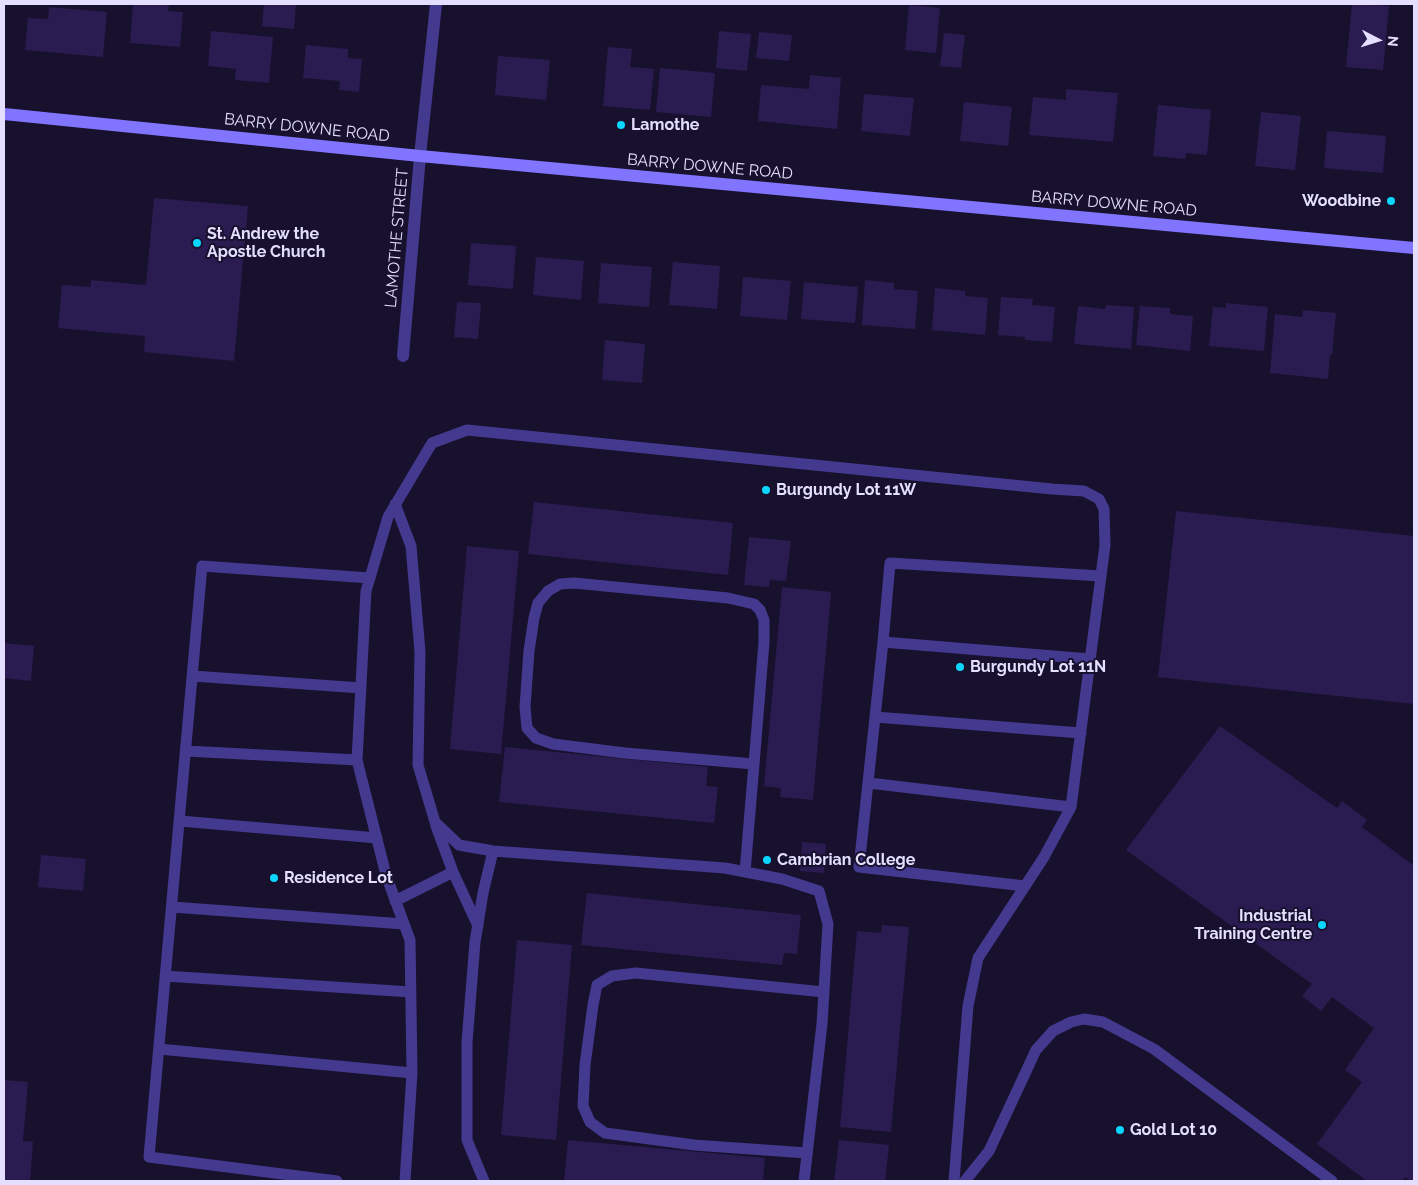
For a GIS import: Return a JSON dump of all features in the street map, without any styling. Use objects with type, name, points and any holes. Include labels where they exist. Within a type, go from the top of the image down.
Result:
[{"type":"main road","name":"BARRY DOWNE ROAD","points":[[4,114],[420,156],[1414,248]]},
{"type":"street","name":"LAMOTHE STREET","points":[[403,356],[420,156],[436,4]]},
{"type":"lane","points":[[405,1181],[412,1074],[410,940],[386,875],[357,760],[366,590],[388,517],[432,443],[467,430],[1084,491],[1098,500],[1104,509],[1105,545],[1071,806],[1044,857],[978,958],[968,1006],[954,1181]]},
{"type":"lane","points":[[395,504],[411,546],[420,652],[418,766],[453,872],[478,926]]},
{"type":"lane","points":[[1025,886],[859,867],[884,642],[890,563],[1101,576]]},
{"type":"lane","points":[[337,1181],[149,1157],[202,566],[370,578]]},
{"type":"lane","points":[[745,872],[754,764],[764,642],[764,620],[760,610],[754,604],[728,598],[574,583],[560,584],[548,591],[538,603],[529,651],[525,707],[527,728],[536,738],[553,744],[625,753],[754,764]]},
{"type":"lane","points":[[884,642],[1090,659]]},
{"type":"lane","points":[[193,676],[361,688]]},
{"type":"lane","points":[[875,717],[1081,733]]},
{"type":"lane","points":[[186,751],[357,760]]},
{"type":"lane","points":[[869,782],[1071,806]]},
{"type":"lane","points":[[180,821],[377,838]]},
{"type":"lane","points":[[435,822],[459,845],[494,851],[725,868],[782,879],[819,890],[828,924],[822,1024],[804,1181]]},
{"type":"lane","points":[[484,1181],[467,1140],[467,1042],[475,942],[483,893],[494,851]]},
{"type":"lane","points":[[395,901],[453,872]]},
{"type":"lane","points":[[172,907],[404,924]]},
{"type":"lane","points":[[807,1153],[694,1145],[605,1132],[590,1122],[583,1106],[585,1065],[597,985],[612,976],[636,973],[824,992]]},
{"type":"lane","points":[[165,976],[411,992]]},
{"type":"lane","points":[[965,1181],[989,1151],[1036,1050],[1053,1031],[1071,1022],[1084,1019],[1102,1022],[1154,1049],[1332,1181]]},
{"type":"lane","points":[[159,1049],[412,1074]]},
{"type":"building","points":[[133,4],[169,4],[168,11],[183,12],[180,47],[130,43]]},
{"type":"building","points":[[264,4],[296,4],[294,29],[262,26]]},
{"type":"building","points":[[1352,4],[1389,6],[1383,70],[1346,67]]},
{"type":"building","points":[[909,5],[940,8],[936,53],[905,50]]},
{"type":"building","points":[[49,7],[107,12],[103,57],[25,50],[28,18],[48,19]]},
{"type":"building","points":[[211,31],[273,37],[269,83],[235,80],[236,69],[208,66]]},
{"type":"building","points":[[719,31],[751,34],[747,71],[716,68]]},
{"type":"building","points":[[759,32],[792,35],[789,61],[756,58]]},
{"type":"building","points":[[944,33],[965,35],[961,68],[940,66]]},
{"type":"building","points":[[306,45],[348,49],[348,58],[362,59],[359,92],[339,90],[340,81],[303,78]]},
{"type":"building","points":[[608,47],[632,49],[630,67],[654,69],[650,110],[603,106]]},
{"type":"building","points":[[498,56],[550,60],[546,100],[495,95]]},
{"type":"building","points":[[660,68],[715,73],[711,117],[656,112]]},
{"type":"building","points":[[810,75],[841,78],[837,129],[758,121],[761,85],[809,89]]},
{"type":"building","points":[[1066,89],[1118,93],[1113,142],[1029,135],[1033,97],[1066,100]]},
{"type":"building","points":[[864,94],[914,98],[910,136],[861,131]]},
{"type":"building","points":[[964,102],[1012,107],[1008,146],[960,141]]},
{"type":"building","points":[[1158,105],[1211,110],[1207,155],[1186,153],[1185,159],[1153,156]]},
{"type":"building","points":[[1261,112],[1301,116],[1295,170],[1255,166]]},
{"type":"building","points":[[1327,131],[1386,136],[1383,173],[1324,168]]},
{"type":"building","name":"St. Andrew the Apostle Church","points":[[154,198],[248,206],[234,361],[144,352],[145,336],[58,328],[62,285],[91,287],[91,280],[146,285]]},
{"type":"building","points":[[471,243],[516,246],[513,289],[468,285]]},
{"type":"building","points":[[536,257],[584,261],[581,300],[533,295]]},
{"type":"building","points":[[673,262],[720,266],[717,309],[669,305]]},
{"type":"building","points":[[601,263],[652,267],[649,307],[598,303]]},
{"type":"building","points":[[743,277],[791,281],[787,320],[740,316]]},
{"type":"building","points":[[865,280],[894,283],[894,289],[918,291],[915,329],[862,325]]},
{"type":"building","points":[[804,282],[858,287],[855,323],[801,319]]},
{"type":"building","points":[[935,288],[965,291],[965,296],[988,298],[985,335],[932,330]]},
{"type":"building","points":[[1001,297],[1033,299],[1032,305],[1055,307],[1052,342],[998,335]]},
{"type":"building","points":[[457,302],[481,303],[478,339],[454,337]]},
{"type":"building","points":[[1226,303],[1268,307],[1264,351],[1209,346],[1213,307],[1226,308]]},
{"type":"building","points":[[1106,305],[1134,307],[1131,349],[1074,344],[1078,306],[1105,309]]},
{"type":"building","points":[[1140,306],[1170,308],[1170,314],[1193,316],[1190,351],[1136,345]]},
{"type":"building","points":[[1303,310],[1336,313],[1328,379],[1270,373],[1275,314],[1302,317]]},
{"type":"building","points":[[605,340],[645,344],[642,383],[602,380]]},
{"type":"building","points":[[534,502],[733,523],[728,575],[528,554]]},
{"type":"building","points":[[1176,511],[1414,536],[1414,704],[1158,677]]},
{"type":"building","points":[[749,537],[791,541],[786,581],[770,580],[769,587],[744,585]]},
{"type":"building","points":[[467,546],[519,551],[501,754],[450,749]]},
{"type":"building","points":[[782,587],[831,592],[813,800],[780,797],[781,788],[764,786]]},
{"type":"building","points":[[4,643],[34,646],[31,681],[4,678]]},
{"type":"building","name":"Industrial Training Centre","points":[[1220,726],[1337,808],[1342,801],[1367,820],[1362,827],[1414,866],[1414,1181],[1405,1177],[1402,1181],[1367,1181],[1317,1144],[1362,1082],[1345,1070],[1374,1028],[1332,997],[1321,1011],[1302,996],[1312,984],[1126,850]]},
{"type":"building","points":[[505,747],[708,767],[706,786],[718,787],[714,823],[499,802]]},
{"type":"building","points":[[802,842],[826,844],[824,873],[800,871]]},
{"type":"building","points":[[41,855],[86,859],[83,891],[38,887]]},
{"type":"building","points":[[587,893],[801,915],[797,954],[784,953],[782,965],[581,945]]},
{"type":"building","points":[[882,925],[909,927],[891,1132],[840,1127],[857,931],[881,933]]},
{"type":"building","points":[[517,940],[572,945],[556,1140],[501,1135]]},
{"type":"building","points":[[4,1080],[28,1082],[23,1141],[33,1142],[30,1181],[4,1181]]},
{"type":"building","points":[[568,1140],[765,1158],[763,1181],[564,1181]]},
{"type":"building","points":[[839,1140],[889,1145],[885,1181],[834,1181]]},
{"type":"place","name":"Lamothe","points":[[621,125]]},
{"type":"place","name":"Woodbine","points":[[1391,201]]},
{"type":"place","name":"St. Andrew the Apostle Church","points":[[197,243]]},
{"type":"place","name":"Burgundy Lot 11W","points":[[766,490]]},
{"type":"place","name":"Burgundy Lot 11N","points":[[960,667]]},
{"type":"place","name":"Cambrian College","points":[[767,860]]},
{"type":"place","name":"Residence Lot","points":[[274,878]]},
{"type":"place","name":"Industrial Training Centre","points":[[1322,925]]},
{"type":"place","name":"Gold Lot 10","points":[[1120,1130]]}]
